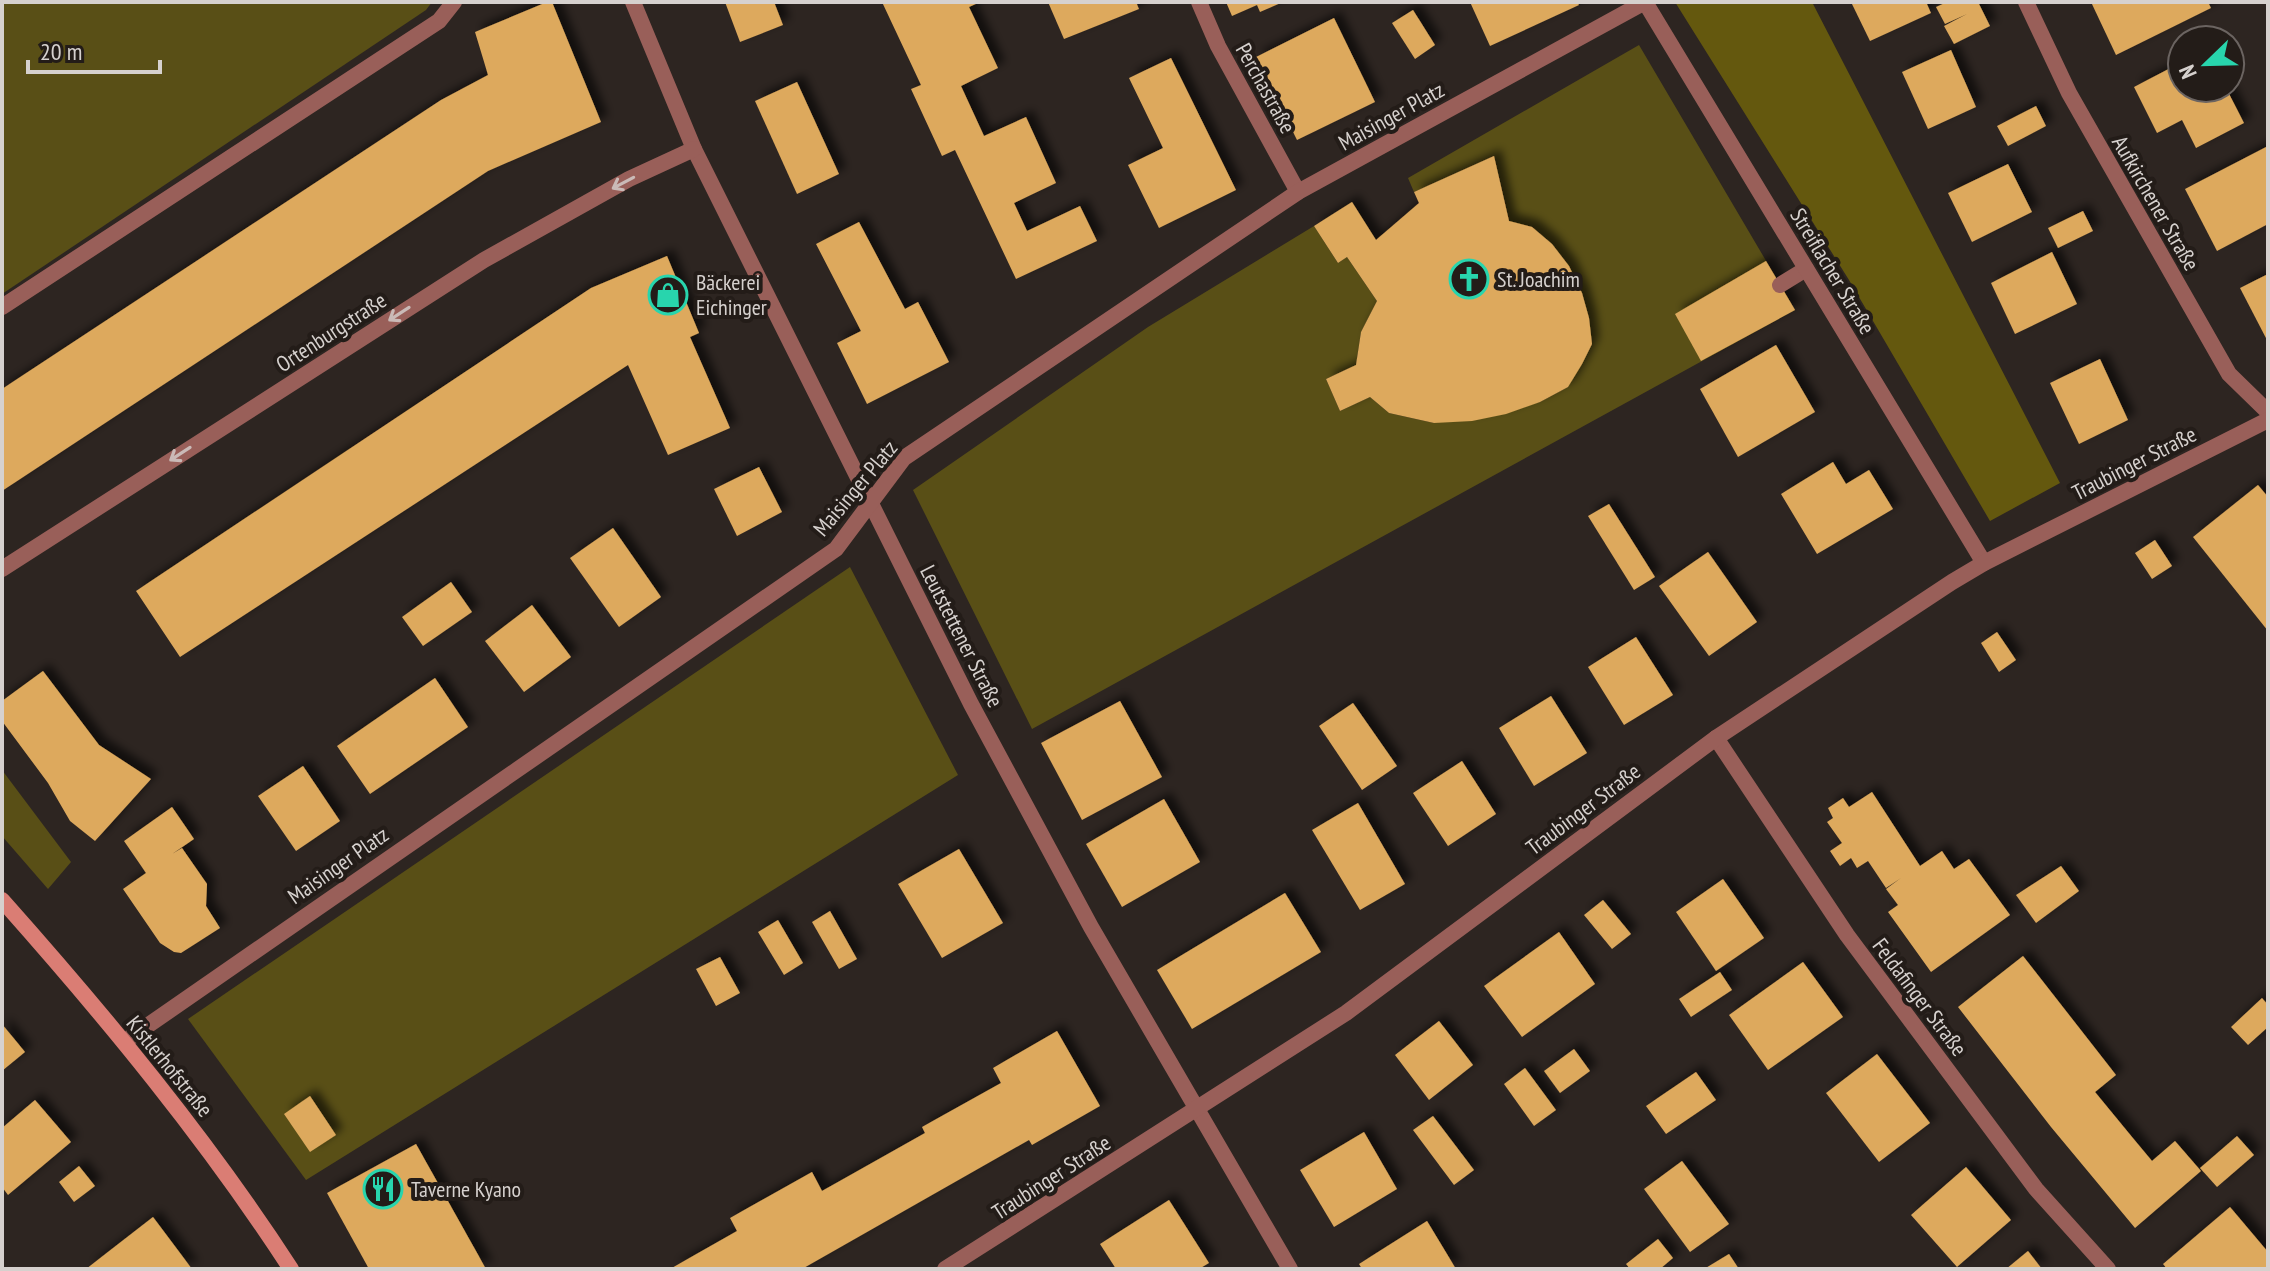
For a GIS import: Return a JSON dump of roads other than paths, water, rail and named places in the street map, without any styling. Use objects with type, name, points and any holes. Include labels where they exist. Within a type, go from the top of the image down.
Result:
[{"type":"street","points":[[2,307],[439,21],[454,2]]},
{"type":"street","name":"Leutstettener Straße","points":[[633,2],[694,149],[971,704],[1068,885],[1290,1269]]},
{"type":"street","name":"Perchastraße","points":[[1199,2],[1218,46],[1298,192]]},
{"type":"street","name":"Maisinger Platz","points":[[124,1042],[836,549],[904,458],[1298,192],[1645,2]]},
{"type":"street","name":"Streiflacher Straße","points":[[1645,2],[1984,563]]},
{"type":"street","name":"Aufkirchener Straße","points":[[2026,2],[2069,93],[2229,374],[2268,412]]},
{"type":"street","name":"Ortenburgstraße","points":[[2,569],[484,260],[629,179],[694,149]]},
{"type":"street","points":[[1780,285],[1806,269]]},
{"type":"street","name":"Traubinger Straße","points":[[945,1269],[1346,1013],[1716,738],[1984,563],[2268,420]]},
{"type":"street","name":"Feldafinger Straße","points":[[1716,738],[1856,948],[2036,1189],[2108,1269]]},
{"type":"street","name":"Kistlerhofstraße","points":[[2,900],[124,1042],[191,1128],[291,1269]]},
{"type":"place","name":"St. Joachim","points":[[1469,279]]},
{"type":"place","name":"Bäckerei Eichinger","points":[[668,295]]},
{"type":"place","name":"Taverne Kyano","points":[[383,1189]]}]
